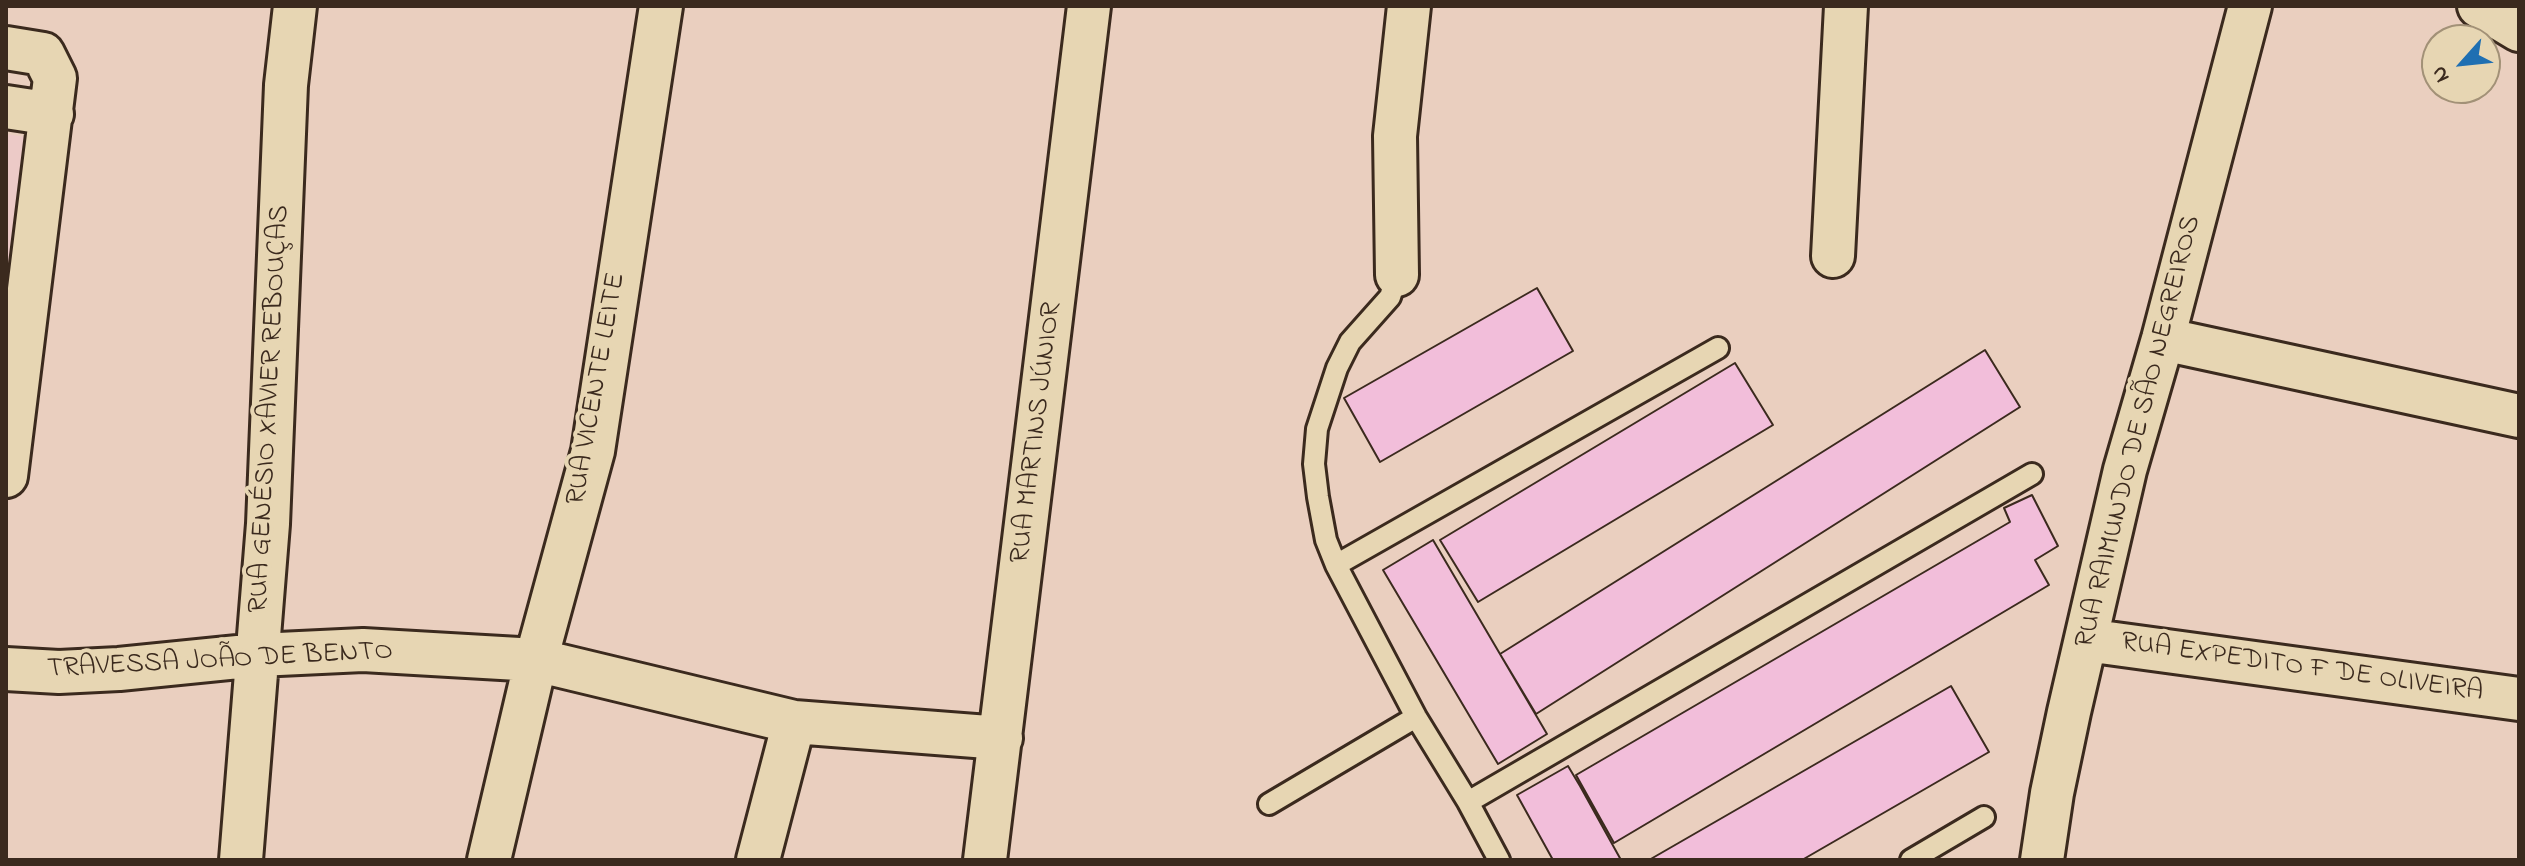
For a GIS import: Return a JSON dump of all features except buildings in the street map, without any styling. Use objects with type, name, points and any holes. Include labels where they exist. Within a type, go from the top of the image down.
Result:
[{"type":"street","name":"RUA GENÉSIO XAVIER REBOUÇAS","points":[[241,860],[269,508],[286,85],[295,6]]},
{"type":"street","name":"RUA VICENTE LEITE","points":[[489,860],[536,660],[593,451],[661,6]]},
{"type":"street","name":"RUA MARTINS JÚNIOR","points":[[985,860],[1089,6]]},
{"type":"street","points":[[1397,275],[1395,136],[1409,6]]},
{"type":"street","points":[[1833,256],[1846,6]]},
{"type":"street","name":"RUA RAIMUNDO DE SÃO NEGREIROS","points":[[2042,860],[2052,793],[2125,470],[2163,339],[2250,6]]},
{"type":"street","points":[[2479,6],[2519,30]]},
{"type":"street","points":[[6,48],[43,54],[55,78],[6,476]]},
{"type":"street","points":[[6,107],[52,114]]},
{"type":"street","points":[[2163,339],[2519,416]]},
{"type":"street","name":"RUA EXPEDITO F DE OLIVEIRA","points":[[2086,640],[2519,699]]},
{"type":"street","name":"TRAVESSA JOÃO DE BENTO","points":[[6,669],[59,672],[119,669],[258,655],[363,650],[536,660],[794,722],[1001,738]]},
{"type":"street","points":[[758,860],[794,722]]},
{"type":"lane","points":[[1397,275],[1390,297],[1350,342],[1337,368],[1317,429],[1314,464],[1326,540],[1336,565],[1416,717],[1499,860]]},
{"type":"lane","points":[[1336,565],[1718,348]]},
{"type":"lane","points":[[1468,802],[2032,474]]},
{"type":"lane","points":[[1269,804],[1416,717]]},
{"type":"lane","points":[[1911,860],[1984,817]]},
{"type":"shaded area","points":[[6,134],[46,140],[6,415]]}]
